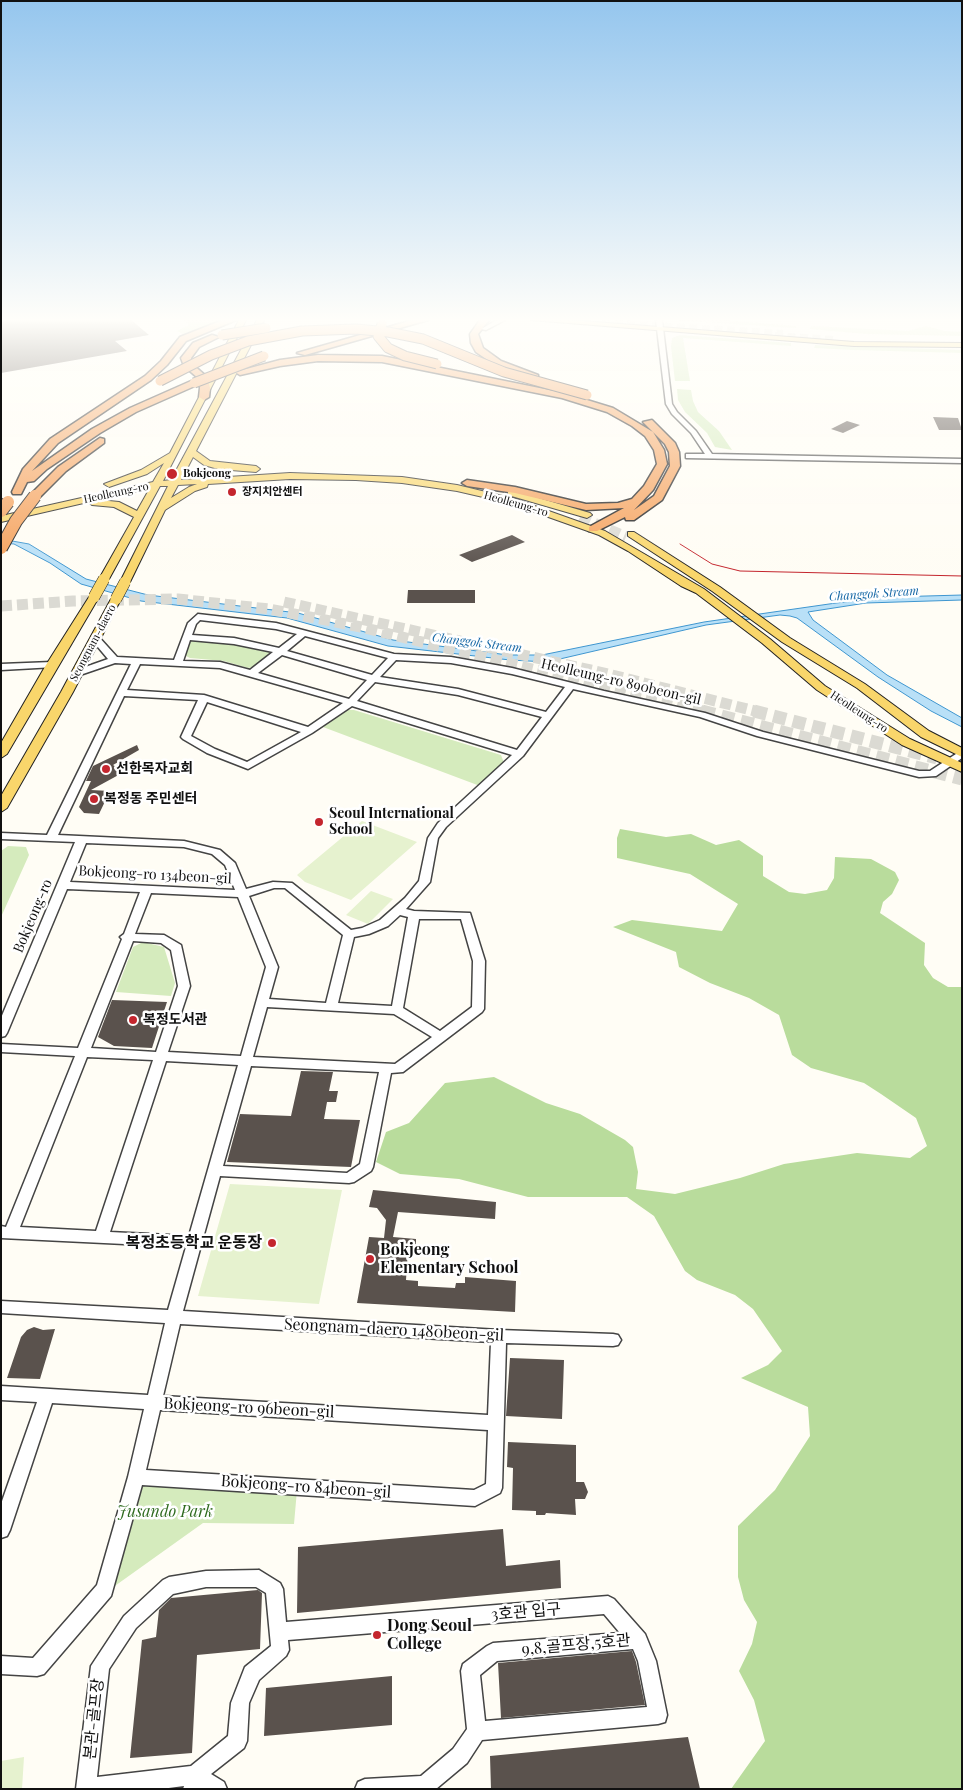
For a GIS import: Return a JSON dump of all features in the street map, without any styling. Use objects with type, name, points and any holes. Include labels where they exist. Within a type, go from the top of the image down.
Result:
[{"type":"highway","points":[[17,492],[28,469],[41,454],[83,421],[109,404]]},
{"type":"highway","points":[[83,421],[116,404]]},
{"type":"highway","points":[[4,508],[17,492],[43,467],[96,431],[133,410],[150,404]]},
{"type":"highway","points":[[1,548],[16,521],[35,496],[62,469],[121,426],[163,404]]},
{"type":"highway","points":[[597,404],[632,422],[654,442],[661,457],[661,467],[652,484],[626,513],[601,533]]},
{"type":"highway","points":[[607,404],[624,408],[660,431],[672,446],[676,461],[675,469],[661,494],[651,504],[631,534]]},
{"type":"highway","points":[[462,485],[515,490],[586,507],[618,506],[637,501]]},
{"type":"highway","points":[[601,533],[651,504]]},
{"type":"main road","name":"Seongnam-daero","points":[[1,754],[94,597],[201,404]]},
{"type":"main road","name":"Seongnam-daero","points":[[1,808],[96,638],[161,508],[217,404]]},
{"type":"main road","points":[[192,452],[207,463],[218,466],[262,470]]},
{"type":"main road","points":[[108,484],[144,472],[174,453]]},
{"type":"main road","name":"Heolleung-ro","points":[[4,508],[108,484],[262,470],[376,471],[462,485],[601,533],[685,584],[700,590],[822,688],[906,742],[962,768]]},
{"type":"main road","name":"Heolleung-ro","points":[[178,478],[231,479],[356,476],[462,485]]},
{"type":"main road","points":[[161,508],[192,489],[231,479]]},
{"type":"main road","name":"Heolleung-ro","points":[[1,519],[159,480]]},
{"type":"main road","points":[[462,485],[536,502],[584,516]]},
{"type":"main road","points":[[72,502],[116,504],[139,516]]},
{"type":"main road","points":[[601,533],[622,532],[631,534],[690,579],[700,590]]},
{"type":"main road","name":"Heolleung-ro","points":[[631,534],[716,589],[770,629],[862,686],[925,734],[962,753]]},
{"type":"street","points":[[669,404],[674,413],[694,432],[710,456]]},
{"type":"street","points":[[689,456],[962,461]]},
{"type":"street","name":"Heolleung-ro 890beon-gil","points":[[178,662],[192,623],[198,617],[276,626],[394,657],[450,660],[512,671],[570,686],[702,715],[777,738],[919,774],[932,774],[962,753]]},
{"type":"street","points":[[250,674],[304,633]]},
{"type":"street","points":[[187,637],[234,641],[281,652],[375,679],[458,692],[547,715]]},
{"type":"street","points":[[96,638],[114,660]]},
{"type":"street","points":[[204,698],[186,737],[211,751],[248,766],[309,731],[350,703],[394,657]]},
{"type":"street","points":[[77,673],[114,660],[220,665],[520,754]]},
{"type":"street","points":[[51,838],[137,660]]},
{"type":"street","points":[[1,667],[52,665]]},
{"type":"street","points":[[332,1007],[349,934],[365,931],[384,923],[424,882],[433,838],[442,825],[520,754],[570,686]]},
{"type":"street","points":[[122,694],[204,698],[309,731]]},
{"type":"street","points":[[1,836],[184,844],[216,852],[230,863],[272,967],[174,1318],[136,1477],[106,1590],[37,1667],[1,1665]]},
{"type":"street","name":"Bokjeong-ro","points":[[1,1033],[82,839]]},
{"type":"street","name":"Bokjeong-ro 134beon-gil","points":[[62,886],[243,894],[273,885],[288,885],[349,934]]},
{"type":"street","points":[[147,890],[126,937],[81,1052],[6,1233],[196,1242]]},
{"type":"street","points":[[1,1048],[398,1069],[478,1009],[479,961],[466,916],[414,915],[398,910]]},
{"type":"street","points":[[397,1010],[414,915]]},
{"type":"street","points":[[101,1238],[184,986],[177,948],[164,939],[126,937]]},
{"type":"street","points":[[263,1003],[397,1010],[441,1037]]},
{"type":"street","points":[[215,1171],[349,1178],[366,1167],[386,1068]]},
{"type":"street","name":"Seongnam-daero 1480beon-gil","points":[[1,1307],[499,1336],[613,1340]]},
{"type":"street","points":[[497,1423],[499,1336]]},
{"type":"street","name":"Bokjeong-ro 96beon-gil","points":[[1,1393],[497,1423]]},
{"type":"street","points":[[1,1530],[47,1395]]},
{"type":"street","name":"Bokjeong-ro 84beon-gil","points":[[136,1477],[475,1498],[494,1488],[497,1423]]},
{"type":"street","name":"본관-골프장","points":[[86,1789],[100,1666],[130,1622],[169,1586],[206,1579],[259,1578],[274,1589],[280,1650],[252,1674],[240,1703],[237,1741],[194,1782]]},
{"type":"street","name":"3호관 입구","points":[[278,1632],[608,1605],[639,1640]]},
{"type":"street","name":"9,8,골프장,5호관","points":[[639,1640],[647,1661],[658,1715],[477,1731],[470,1671],[493,1652],[639,1640]]},
{"type":"street","points":[[365,1789],[424,1787],[460,1756],[477,1731]]},
{"type":"street","points":[[86,1789],[194,1782],[217,1789]]},
{"type":"green space","points":[[680,404],[694,404],[698,412],[719,431],[732,450],[715,447],[707,433],[685,412]]},
{"type":"green space","points":[[196,639],[233,642],[274,651],[275,655],[258,666],[248,668],[224,661],[190,658],[184,655],[189,641]]},
{"type":"green space","points":[[343,710],[354,710],[501,755],[504,763],[480,786],[323,727]]},
{"type":"green space","points":[[362,821],[417,842],[351,900],[305,882],[297,875]]},
{"type":"green space","points":[[620,829],[666,837],[691,834],[716,845],[739,840],[763,856],[763,876],[789,892],[805,894],[827,890],[834,878],[835,857],[871,859],[895,872],[899,880],[892,894],[883,902],[880,913],[925,943],[924,965],[933,978],[948,987],[962,987],[962,1789],[731,1789],[765,1741],[754,1700],[739,1671],[752,1644],[757,1622],[744,1600],[738,1577],[738,1526],[775,1490],[810,1436],[808,1407],[741,1378],[768,1365],[782,1351],[753,1309],[735,1295],[697,1280],[685,1271],[654,1216],[627,1197],[528,1197],[459,1179],[400,1174],[376,1162],[386,1132],[409,1123],[445,1083],[494,1077],[546,1103],[580,1114],[625,1140],[633,1147],[638,1172],[636,1189],[675,1194],[740,1178],[784,1164],[857,1153],[910,1158],[927,1146],[916,1118],[881,1094],[864,1083],[811,1068],[792,1055],[779,1015],[749,998],[710,983],[679,967],[676,952],[613,927],[632,920],[722,931],[738,904],[690,874],[617,858],[617,838]]},
{"type":"green space","points":[[8,846],[26,847],[29,855],[1,917],[1,851]]},
{"type":"green space","points":[[371,891],[393,899],[368,924],[346,915]]},
{"type":"green space","points":[[143,942],[164,947],[175,983],[171,996],[116,992],[133,947]]},
{"type":"green space","name":"복정초등학교 운동장","points":[[230,1184],[342,1190],[319,1304],[198,1296]]},
{"type":"green space","name":"Jusando Park","points":[[143,1482],[297,1490],[294,1524],[203,1523],[112,1588]]},
{"type":"green space","points":[[24,1757],[22,1789],[1,1789],[1,1761]]},
{"type":"water","points":[[1,539],[29,544],[86,579],[148,595],[298,613],[393,640],[508,655],[542,655],[704,622],[836,603],[890,597],[962,595],[962,600],[866,603],[808,612],[813,620],[887,675],[962,718],[962,727],[931,711],[878,677],[797,618],[790,616],[780,615],[706,625],[547,662],[510,660],[388,646],[287,618],[141,601],[81,584],[50,563],[14,544],[1,543]]},
{"type":"building","points":[[933,417],[958,418],[962,430],[939,430]]},
{"type":"building","points":[[847,421],[860,425],[843,433],[831,429]]},
{"type":"building","points":[[512,535],[525,542],[472,562],[459,555]]},
{"type":"building","points":[[408,590],[475,590],[475,603],[407,603]]},
{"type":"building","points":[[137,745],[139,750],[113,765],[124,772],[91,790],[110,791],[99,814],[84,813],[79,807],[91,781],[86,781],[93,766]]},
{"type":"building","name":"복정도서관","points":[[112,1000],[167,1002],[152,1048],[114,1046],[98,1037]]},
{"type":"building","points":[[301,1071],[333,1072],[329,1091],[338,1091],[336,1102],[327,1102],[324,1119],[360,1120],[351,1167],[227,1162],[240,1114],[291,1116]]},
{"type":"building","points":[[373,1190],[496,1202],[495,1219],[398,1212],[393,1237],[416,1239],[416,1250],[408,1250],[406,1280],[418,1281],[418,1286],[455,1288],[456,1283],[465,1283],[465,1277],[516,1281],[515,1312],[357,1303],[369,1237],[384,1238],[386,1220],[377,1208],[369,1207]]},
{"type":"building","points":[[34,1327],[43,1330],[55,1329],[40,1379],[7,1378],[21,1337],[27,1330]]},
{"type":"building","points":[[510,1358],[564,1360],[562,1419],[506,1416]]},
{"type":"building","points":[[508,1442],[576,1445],[576,1482],[584,1482],[588,1492],[585,1499],[575,1499],[576,1515],[546,1513],[545,1515],[536,1515],[536,1511],[512,1510],[513,1468],[507,1467]]},
{"type":"building","points":[[503,1529],[506,1566],[560,1560],[561,1588],[297,1613],[298,1547]]},
{"type":"building","points":[[258,1590],[262,1593],[260,1649],[197,1655],[192,1753],[130,1758],[142,1640],[156,1637],[159,1610],[171,1598]]},
{"type":"building","points":[[632,1651],[645,1705],[501,1718],[498,1663]]},
{"type":"building","points":[[392,1676],[392,1725],[264,1736],[266,1688]]},
{"type":"building","points":[[688,1737],[700,1789],[491,1789],[490,1756]]},
{"type":"tunnel","points":[[580,517],[626,537]]},
{"type":"tunnel","points":[[1,606],[73,601],[178,599],[269,609],[361,627],[707,712]]},
{"type":"tunnel","points":[[284,602],[604,673],[759,712]]},
{"type":"tunnel","points":[[702,711],[962,779]]},
{"type":"tunnel","points":[[754,711],[937,758]]},
{"type":"tram line","points":[[680,544],[712,564],[740,571],[962,576]]},
{"type":"place","name":"Bokjeong","points":[[172,474]]},
{"type":"place","name":"장지치안센터","points":[[232,492]]},
{"type":"place","name":"선한목자교회","points":[[106,769]]},
{"type":"place","name":"복정동 주민센터","points":[[94,799]]},
{"type":"place","name":"Seoul International School","points":[[319,822]]},
{"type":"place","name":"복정도서관","points":[[133,1020]]},
{"type":"place","name":"복정초등학교 운동장","points":[[272,1243]]},
{"type":"place","name":"Bokjeong Elementary School","points":[[370,1259]]},
{"type":"place","name":"Dong Seoul College","points":[[377,1635]]},
{"type":"water label","name":"Changgok Stream","points":[[874,594]]},
{"type":"water label","name":"Changgok Stream","points":[[477,643]]}]
